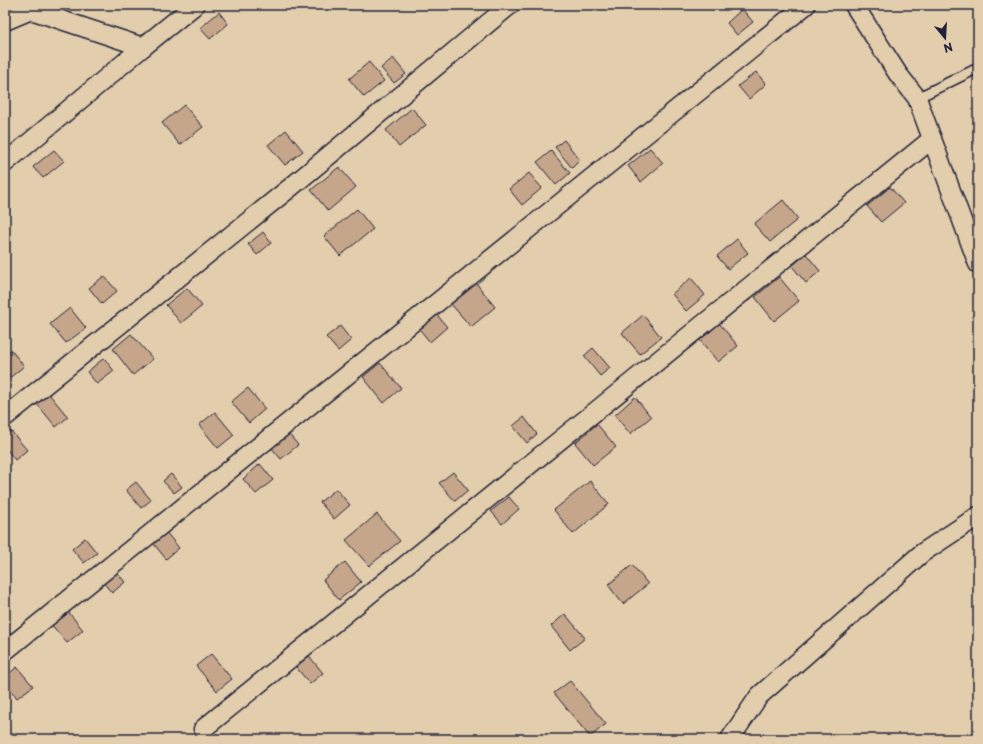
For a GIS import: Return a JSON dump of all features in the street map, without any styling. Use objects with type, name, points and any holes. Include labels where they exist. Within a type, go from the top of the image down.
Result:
[{"type":"street","points":[[5,163],[195,5]]},
{"type":"street","points":[[5,417],[291,187],[510,5]]},
{"type":"street","points":[[5,651],[806,5]]},
{"type":"street","points":[[854,5],[898,74],[916,98],[978,264]]},
{"type":"street","points":[[5,21],[31,10],[143,47]]},
{"type":"street","points":[[203,729],[932,139]]},
{"type":"street","points":[[730,739],[759,696],[922,553],[978,516]]},
{"type":"lane","points":[[916,98],[978,68]]},
{"type":"building","points":[[742,9],[753,22],[737,35],[727,23]]},
{"type":"building","points":[[219,12],[228,24],[210,39],[200,28]]},
{"type":"building","points":[[393,58],[406,74],[394,83],[381,68]]},
{"type":"building","points":[[369,62],[384,81],[364,97],[349,79]]},
{"type":"building","points":[[756,72],[766,84],[749,99],[738,86]]},
{"type":"building","points":[[184,105],[203,127],[180,145],[162,123]]},
{"type":"building","points":[[412,108],[426,125],[399,147],[386,130]]},
{"type":"building","points":[[286,130],[303,151],[285,165],[268,145]]},
{"type":"building","points":[[564,140],[580,160],[572,168],[555,147]]},
{"type":"building","points":[[650,148],[663,163],[641,182],[628,166]]},
{"type":"building","points":[[54,150],[64,161],[43,178],[33,167]]},
{"type":"building","points":[[551,151],[570,173],[556,185],[537,162]]},
{"type":"building","points":[[339,167],[356,187],[328,211],[311,190]]},
{"type":"building","points":[[529,173],[542,188],[522,205],[509,189]]},
{"type":"building","points":[[890,187],[904,203],[881,222],[867,206]]},
{"type":"building","points":[[783,200],[798,219],[770,242],[754,224]]},
{"type":"building","points":[[357,209],[373,229],[340,256],[324,236]]},
{"type":"building","points":[[263,232],[271,243],[257,255],[248,244]]},
{"type":"building","points":[[737,239],[748,253],[728,269],[717,256]]},
{"type":"building","points":[[806,254],[820,271],[806,283],[792,266]]},
{"type":"building","points":[[104,276],[117,291],[102,304],[89,288]]},
{"type":"building","points":[[779,277],[799,301],[774,321],[755,297]]},
{"type":"building","points":[[691,278],[705,295],[686,311],[672,294]]},
{"type":"building","points":[[476,283],[495,307],[471,327],[451,304]]},
{"type":"building","points":[[187,288],[202,306],[181,323],[166,305]]},
{"type":"building","points":[[70,308],[86,328],[66,343],[50,324]]},
{"type":"building","points":[[433,310],[447,327],[430,342],[416,325]]},
{"type":"building","points":[[643,315],[661,337],[640,354],[622,333]]},
{"type":"building","points":[[719,323],[738,346],[718,362],[699,339]]},
{"type":"building","points":[[340,326],[351,340],[338,351],[326,337]]},
{"type":"building","points":[[131,334],[153,359],[133,375],[113,349]]},
{"type":"building","points":[[593,348],[610,368],[600,376],[584,356]]},
{"type":"building","points":[[11,350],[24,366],[6,381],[5,355]]},
{"type":"building","points":[[104,358],[114,371],[97,384],[87,372]]},
{"type":"building","points":[[380,363],[401,388],[384,403],[363,377]]},
{"type":"building","points":[[248,388],[265,409],[249,423],[231,402]]},
{"type":"building","points":[[49,394],[68,417],[56,427],[37,404]]},
{"type":"building","points":[[635,397],[651,417],[630,434],[615,415]]},
{"type":"building","points":[[215,412],[234,435],[218,448],[199,425]]},
{"type":"building","points":[[524,417],[537,434],[527,443],[513,426]]},
{"type":"building","points":[[597,424],[616,447],[593,465],[575,443]]},
{"type":"building","points":[[11,431],[27,450],[15,460],[5,447],[5,436]]},
{"type":"building","points":[[287,432],[298,445],[281,459],[270,446]]},
{"type":"building","points":[[260,464],[273,480],[256,494],[243,479]]},
{"type":"building","points":[[453,472],[468,490],[455,501],[439,483]]},
{"type":"building","points":[[171,474],[182,487],[174,493],[163,481]]},
{"type":"building","points":[[590,481],[609,504],[573,534],[554,510]]},
{"type":"building","points":[[136,482],[151,500],[141,508],[126,490]]},
{"type":"building","points":[[336,489],[350,505],[334,519],[320,502]]},
{"type":"building","points":[[509,497],[519,509],[502,524],[491,511]]},
{"type":"building","points":[[377,514],[400,541],[369,566],[346,540]]},
{"type":"building","points":[[166,532],[179,548],[166,559],[153,543]]},
{"type":"building","points":[[85,538],[97,553],[84,563],[72,549]]},
{"type":"building","points":[[345,562],[361,582],[339,600],[323,580]]},
{"type":"building","points":[[632,565],[648,584],[623,604],[608,585]]},
{"type":"building","points":[[115,570],[125,582],[112,593],[102,581]]},
{"type":"building","points":[[66,609],[83,630],[67,643],[50,623]]},
{"type":"building","points":[[565,614],[585,638],[570,650],[551,626]]},
{"type":"building","points":[[211,654],[232,679],[217,691],[196,666]]},
{"type":"building","points":[[309,656],[323,673],[310,684],[296,667]]},
{"type":"building","points":[[17,667],[33,686],[17,698],[5,683],[5,677]]},
{"type":"building","points":[[570,681],[606,724],[590,737],[554,693]]}]
